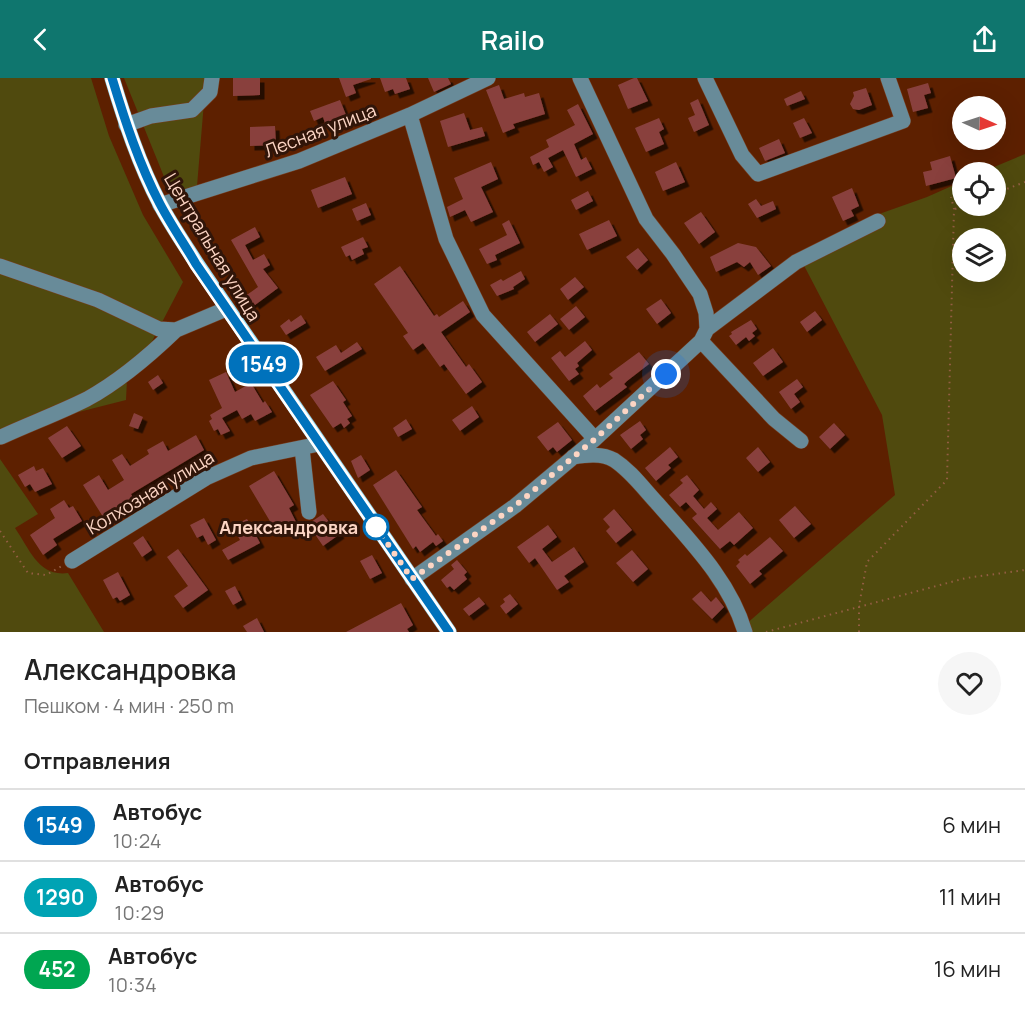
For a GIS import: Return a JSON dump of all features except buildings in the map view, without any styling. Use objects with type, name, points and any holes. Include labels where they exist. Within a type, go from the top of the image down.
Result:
[{"type":"main road","name":"Центральная улица","points":[[112,78],[126,124],[160,205],[226,309],[449,632]]},
{"type":"street","points":[[126,124],[192,110],[210,92],[212,78]]},
{"type":"street","name":"Лесная улица","points":[[160,205],[299,161],[410,115],[488,78]]},
{"type":"street","points":[[580,78],[646,219],[700,294],[706,313],[704,335],[774,419],[801,441]]},
{"type":"street","points":[[705,78],[742,155],[758,174],[903,121],[888,78]]},
{"type":"street","points":[[410,115],[447,239],[483,315],[595,439]]},
{"type":"street","points":[[412,579],[515,506],[595,439],[704,335],[796,262],[878,221]]},
{"type":"street","points":[[0,266],[98,300],[159,329],[176,330]]},
{"type":"street","points":[[1,437],[88,398],[124,375],[158,348],[176,330],[226,309]]},
{"type":"street","name":"Колхозная улица","points":[[72,561],[206,478],[250,458],[319,444]]},
{"type":"street","points":[[302,448],[309,512]]},
{"type":"street","points":[[573,457],[591,454],[612,459],[629,472],[710,562],[740,615],[745,632]]},
{"type":"path","points":[[1006,189],[1025,182]]},
{"type":"path","points":[[951,197],[952,201]]},
{"type":"path","points":[[859,632],[859,606],[867,562],[947,480],[954,216]]},
{"type":"path","points":[[0,531],[28,573],[46,575],[72,561]]},
{"type":"path","points":[[766,632],[966,578],[1025,570]]},
{"type":"shaded area","points":[[0,78],[91,78],[109,136],[143,215],[183,282],[147,351],[127,379],[126,400],[63,416],[0,443]]},
{"type":"shaded area","points":[[124,78],[206,78],[197,186],[171,194]]},
{"type":"shaded area","points":[[1025,154],[1025,632],[737,632],[895,495],[882,415],[798,254],[882,213],[952,186],[952,216],[1006,216],[1006,162]]},
{"type":"shaded area","points":[[0,459],[38,514],[15,528],[42,566],[50,571],[68,573],[104,632],[0,632]]},
{"type":"bus line","name":"1549","points":[[112,78],[126,124],[160,205],[226,309],[449,632]]},
{"type":"place","name":"Александровка","points":[[376,527]]},
{"type":"route","points":[[376,527],[412,579],[515,506],[595,439],[666,374]]}]
